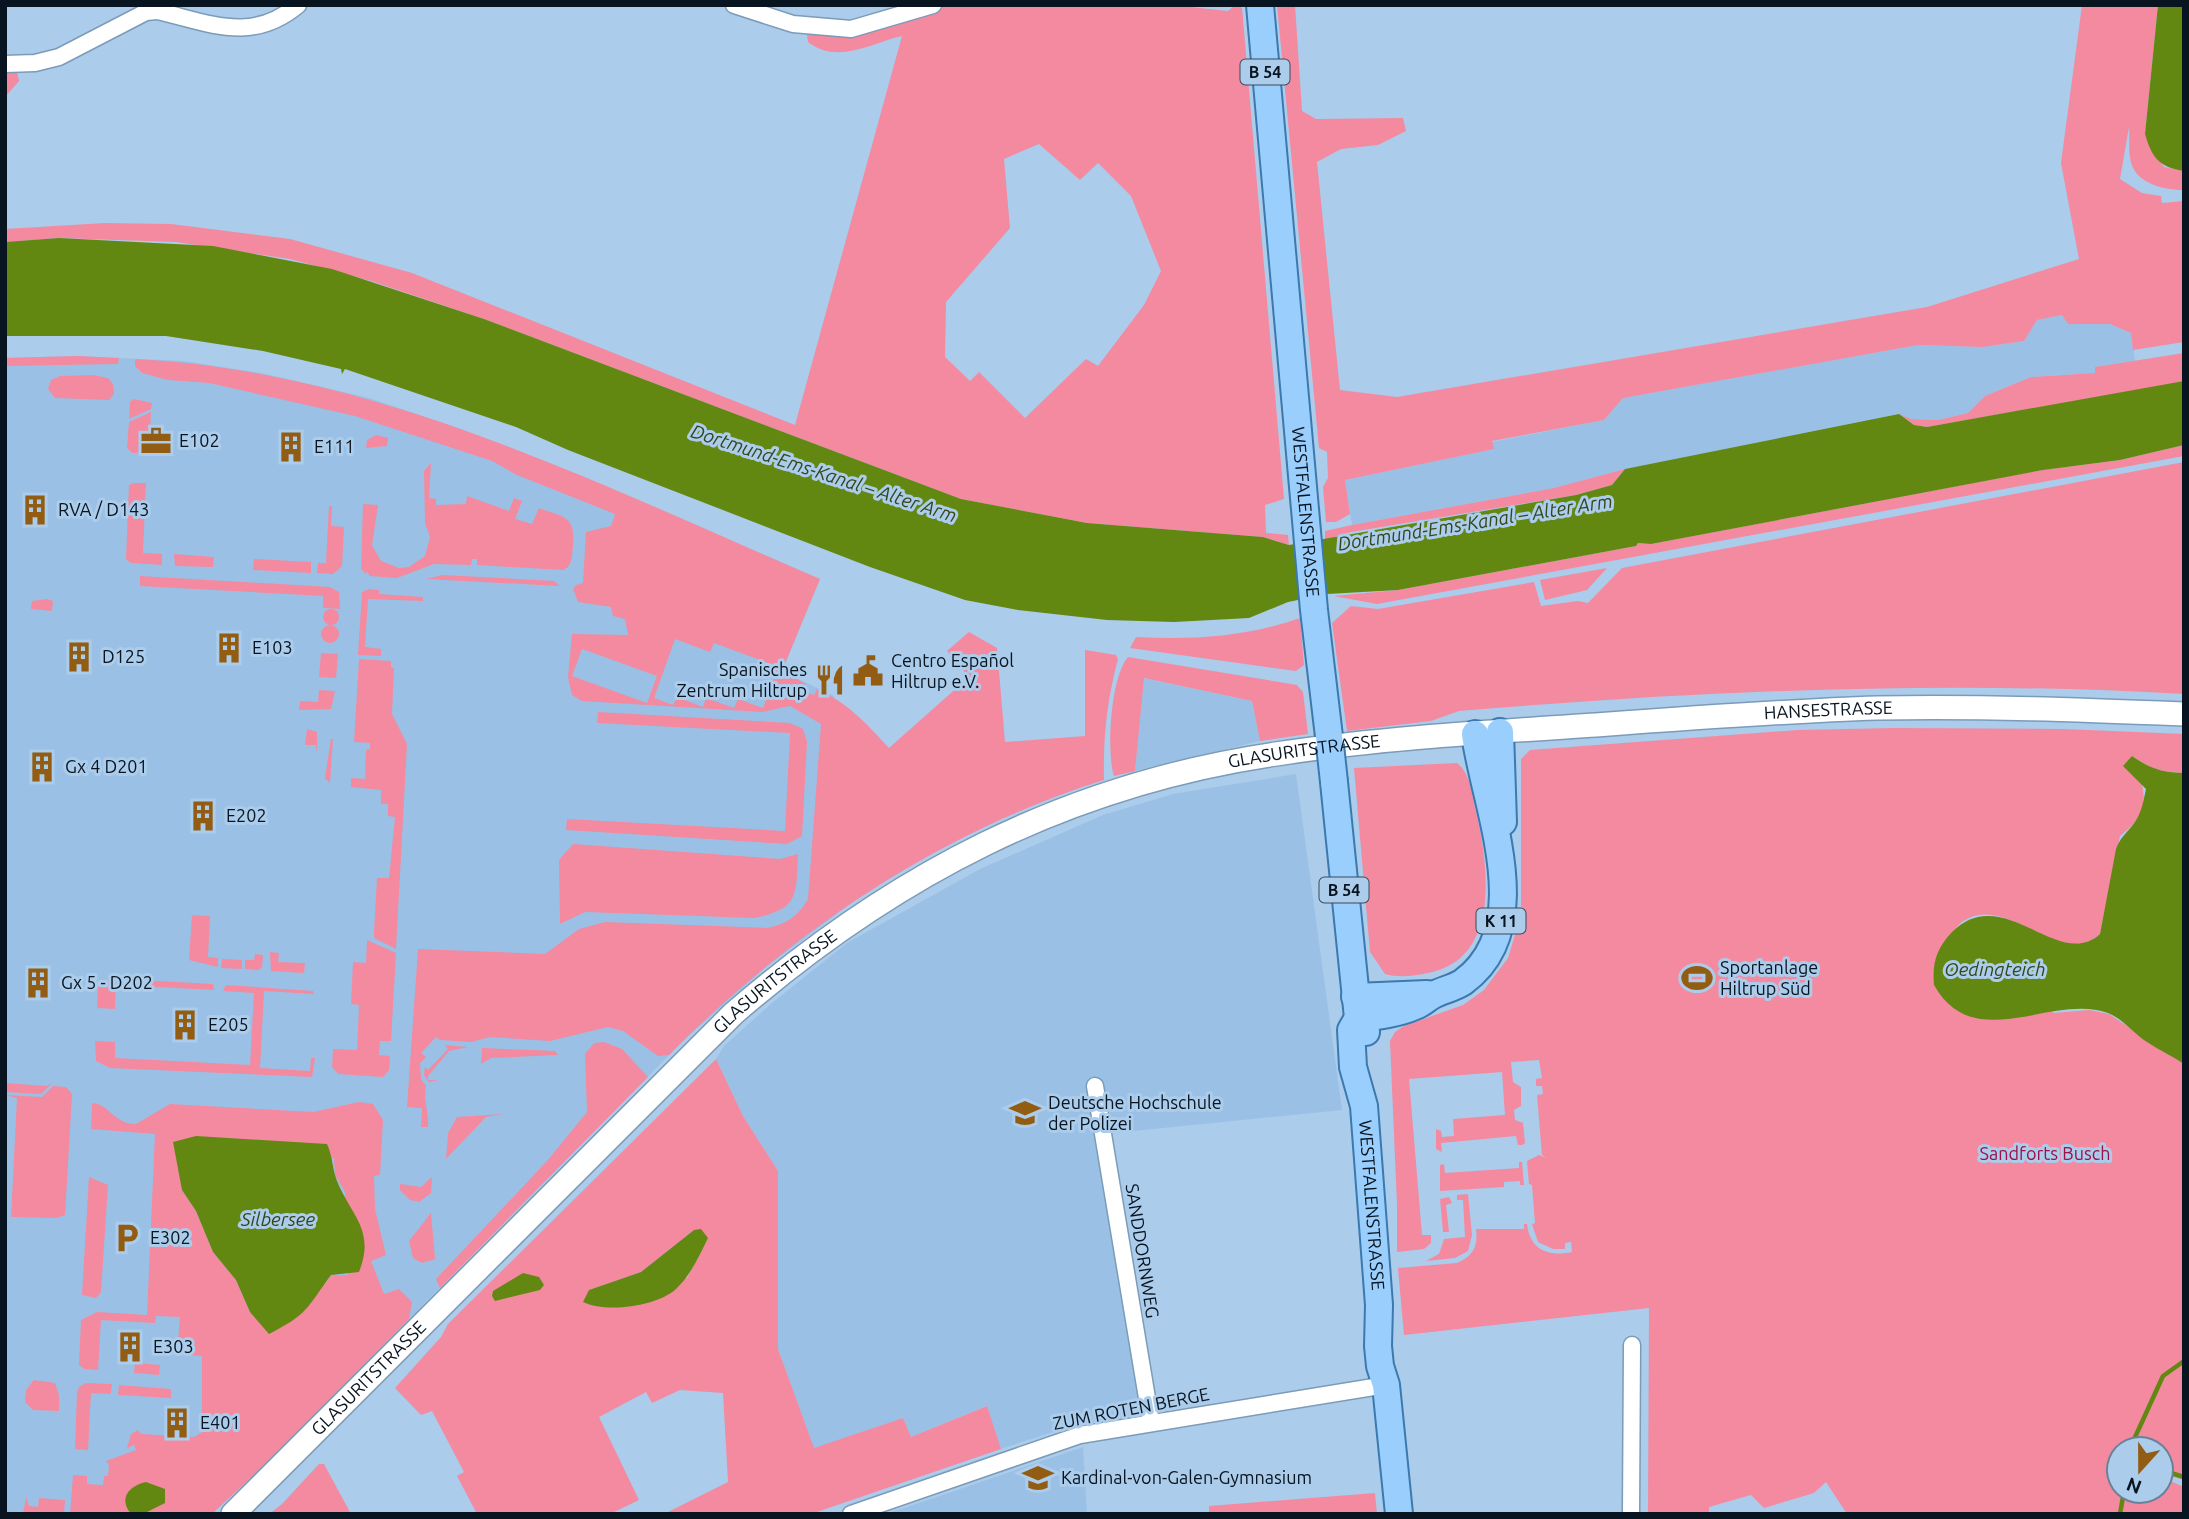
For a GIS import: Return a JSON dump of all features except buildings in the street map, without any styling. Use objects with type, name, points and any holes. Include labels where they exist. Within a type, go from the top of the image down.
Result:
[{"type":"main road","name":"WESTFALENSTRASSE","points":[[1260,5],[1314,610],[1356,1008],[1369,1039],[1371,1067],[1364,1106],[1379,1305],[1391,1366],[1386,1385],[1399,1514]]},
{"type":"main road","name":"HANSESTRASSE","points":[[1487,733],[1752,713],[1882,708],[2184,714]]},
{"type":"main road","name":"K 11","points":[[1356,1008],[1416,993],[1432,995],[1468,977],[1487,956],[1494,943],[1503,906],[1499,844],[1503,824],[1487,733]]},
{"type":"main road","name":"GLASURITSTRASSE","points":[[233,1514],[724,1023],[810,949],[892,893],[948,862],[1025,825],[1149,781],[1277,753],[1487,733]]},
{"type":"street","points":[[5,64],[35,63],[59,57],[146,12],[157,11],[236,28],[254,28],[282,18],[298,5]]},
{"type":"street","points":[[734,5],[793,24],[851,29],[933,5]]},
{"type":"street","name":"SANDDORNWEG","points":[[1095,1086],[1151,1422]]},
{"type":"street","points":[[1631,1514],[1632,1345]]},
{"type":"street","name":"ZUM ROTEN BERGE","points":[[851,1514],[1065,1439],[1151,1422],[1386,1385]]},
{"type":"shaded area","points":[[2062,315],[2068,324],[2110,324],[2131,333],[2135,361],[2095,367],[2096,373],[2031,377],[1985,396],[1968,413],[1938,420],[1911,419],[1625,469],[1554,488],[1352,525],[1345,480],[1493,449],[1492,442],[1604,420],[1622,398],[1918,345],[1983,347],[2024,341],[2037,320]]},
{"type":"shaded area","points":[[77,356],[183,361],[261,373],[369,398],[458,428],[583,477],[820,579],[782,671],[834,696],[837,914],[765,968],[685,1039],[275,1455],[212,1514],[5,1514],[5,358]]},
{"type":"shaded area","points":[[1143,678],[1252,701],[1260,741],[1135,771]]},
{"type":"shaded area","name":"Deutsche Hochschule der Polizei","points":[[1296,774],[1342,1110],[1094,1135],[1141,1414],[1074,1425],[1001,1449],[986,1406],[911,1437],[903,1418],[814,1449],[778,1349],[778,1171],[743,1116],[716,1059],[724,1046],[772,1003],[847,943],[980,869],[1103,815],[1173,794]]},
{"type":"shaded area","name":"Kardinal-von-Galen-Gymnasium","points":[[1083,1447],[1087,1514],[886,1514],[901,1509]]},
{"type":"green space","points":[[948,5],[1171,5],[1228,11],[1235,5],[1242,8],[1284,499],[1265,505],[1266,533],[1288,535],[1289,545],[1263,537],[1087,523],[961,499],[484,319],[371,281],[290,259],[176,242],[59,238],[5,242],[5,229],[105,223],[171,224],[290,239],[412,273],[795,425],[902,36],[855,50],[831,52],[808,42],[807,35],[811,32],[850,33]],"holes":[[[1039,144],[1080,180],[1098,163],[1131,196],[1161,271],[1144,305],[1098,366],[1086,359],[1025,418],[979,372],[970,381],[945,357],[946,302],[1010,228],[1004,159]]]},
{"type":"green space","points":[[1277,5],[1295,5],[1302,111],[1316,119],[1403,118],[1406,131],[1378,145],[1341,149],[1317,162],[1340,390],[1397,397],[1927,307],[2079,259],[2061,163],[2082,5],[2158,5],[2145,134],[2164,167],[2184,171],[2184,190],[2160,187],[2139,176],[2130,158],[2129,127],[2120,179],[2142,193],[2161,196],[2162,203],[2184,201],[2184,342],[2133,350],[2131,333],[2110,324],[2068,324],[2062,315],[2037,320],[2024,341],[1983,347],[1918,345],[1623,398],[1604,420],[1492,441],[1494,449],[1345,480],[1350,514],[1336,522],[1326,522],[1323,487],[1328,478],[1327,452],[1319,448]]},
{"type":"green space","points":[[16,67],[19,81],[5,97],[5,69]]},
{"type":"green space","points":[[2184,353],[2184,381],[2167,385],[1927,427],[1914,425],[1899,414],[1911,419],[1938,420],[1968,413],[1985,396],[2031,377],[2095,373],[2095,367]]},
{"type":"green space","points":[[5,358],[119,358],[118,364],[5,366]]},
{"type":"green space","points":[[135,359],[225,368],[314,385],[401,409],[571,471],[820,579],[782,671],[806,684],[803,691],[814,695],[817,689],[848,707],[889,748],[969,677],[947,651],[969,632],[997,648],[1005,742],[1085,736],[1085,650],[1116,655],[1118,659],[1106,719],[1104,780],[1043,802],[984,828],[926,857],[870,891],[765,967],[669,1055],[658,1056],[623,1031],[608,1027],[550,1041],[490,1037],[471,1042],[440,1040],[436,1037],[421,1053],[426,1057],[420,1063],[421,1079],[426,1086],[428,1127],[421,1127],[422,1108],[407,1107],[418,949],[545,954],[579,929],[605,922],[768,928],[787,921],[796,915],[808,899],[821,724],[790,706],[762,712],[582,701],[572,695],[568,677],[572,634],[628,635],[625,619],[613,616],[611,607],[578,602],[573,589],[583,583],[586,532],[611,526],[615,514],[517,475],[492,461],[355,416],[209,383],[168,380],[142,373],[135,366]],"holes":[[[675,639],[710,652],[714,643],[771,664],[768,673],[775,676],[763,708],[738,699],[734,708],[706,698],[703,707],[677,697],[673,705],[654,698]],[[582,649],[657,676],[647,703],[572,676]]]},
{"type":"green space","points":[[93,375],[108,378],[113,384],[114,394],[109,400],[55,398],[48,389],[51,380],[60,376]]},
{"type":"green space","points":[[134,399],[152,403],[151,409],[129,419],[130,402]]},
{"type":"green space","points":[[151,412],[149,452],[132,453],[127,448],[129,422]]},
{"type":"green space","points":[[376,435],[388,438],[387,446],[366,448],[367,440]]},
{"type":"green space","points":[[2184,445],[2184,456],[1377,604],[1334,596],[1398,590],[1636,546],[1638,543],[1651,544],[2042,470],[2120,460]]},
{"type":"green space","points":[[2184,462],[2184,694],[2003,688],[1730,693],[1459,711],[1431,721],[1347,731],[1332,623],[1351,606],[1378,609],[1534,582],[1541,606],[1578,601],[1588,603],[1622,568]]},
{"type":"green space","points":[[431,463],[429,498],[436,499],[436,505],[466,504],[467,496],[509,511],[514,498],[522,501],[515,519],[532,524],[539,508],[570,522],[573,535],[572,556],[568,567],[563,570],[477,565],[477,559],[472,559],[471,565],[434,564],[397,578],[370,576],[367,572],[366,574],[361,569],[363,504],[378,505],[372,545],[381,561],[399,568],[409,567],[425,556],[430,537],[425,523],[424,471]]},
{"type":"green space","points":[[1625,469],[1612,485],[1576,495],[1351,532],[1325,540],[1325,531],[1554,488]]},
{"type":"green space","points":[[146,483],[143,553],[162,554],[162,565],[131,563],[126,559],[129,485]]},
{"type":"green space","points":[[329,506],[332,506],[331,526],[344,527],[342,566],[333,574],[317,573],[318,563],[326,563]]},
{"type":"green space","points":[[174,554],[214,557],[213,567],[175,566]]},
{"type":"green space","points":[[254,559],[311,562],[311,573],[253,570]]},
{"type":"green space","points":[[1607,568],[1587,590],[1545,600],[1540,580]]},
{"type":"green space","points":[[443,575],[554,581],[560,586],[426,579]]},
{"type":"green space","points":[[140,576],[330,587],[339,592],[340,609],[323,608],[323,596],[140,586]]},
{"type":"green space","points":[[369,589],[379,590],[379,594],[423,597],[423,601],[368,599],[365,647],[381,649],[381,656],[358,655],[362,592]]},
{"type":"green space","points":[[32,601],[53,601],[52,611],[31,609]]},
{"type":"green space","points":[[331,609],[339,617],[331,625],[323,617]]},
{"type":"green space","points":[[1300,618],[1304,665],[1296,671],[1130,648],[1136,637],[1219,636]]},
{"type":"green space","points":[[326,625],[334,625],[339,634],[337,641],[326,643],[321,638],[321,630]]},
{"type":"green space","points":[[321,653],[338,654],[336,678],[319,677]]},
{"type":"green space","points":[[1128,657],[1297,685],[1303,692],[1308,734],[1260,741],[1252,701],[1144,678],[1135,771],[1114,776],[1110,732],[1114,696],[1122,667]]},
{"type":"green space","points":[[359,659],[391,661],[391,667],[394,668],[392,714],[407,744],[396,949],[374,938],[377,878],[389,878],[395,817],[388,816],[388,804],[381,804],[381,790],[351,787],[351,778],[365,779],[366,750],[370,749],[370,743],[354,742]]},
{"type":"green space","points":[[319,690],[335,691],[331,709],[299,710],[300,701],[318,702]]},
{"type":"green space","points":[[598,712],[790,723],[803,729],[807,742],[802,836],[787,844],[566,830],[567,819],[785,831],[790,733],[597,723]]},
{"type":"green space","points":[[307,729],[317,732],[317,754],[316,745],[305,745]]},
{"type":"green space","name":"Sandforts Busch","points":[[2064,729],[2184,734],[2184,773],[2156,769],[2132,756],[2144,799],[2138,817],[2120,836],[2100,934],[2085,943],[2068,943],[2051,939],[1999,916],[1982,915],[1963,921],[1949,936],[2054,1013],[2089,1010],[2109,1014],[2184,1064],[2184,1480],[2175,1477],[2175,1435],[2105,1435],[2105,1505],[2175,1505],[2175,1483],[2184,1487],[2184,1514],[1847,1514],[1826,1482],[1814,1493],[1764,1508],[1751,1495],[1709,1507],[1709,1514],[1648,1514],[1649,1308],[1404,1335],[1398,1268],[1457,1263],[1463,1260],[1474,1250],[1476,1229],[1524,1229],[1524,1224],[1527,1224],[1532,1240],[1542,1250],[1555,1253],[1572,1252],[1571,1242],[1565,1243],[1565,1249],[1553,1249],[1538,1242],[1532,1224],[1535,1223],[1532,1185],[1529,1184],[1527,1161],[1539,1155],[1546,1158],[1542,1155],[1537,1095],[1543,1094],[1542,1086],[1536,1086],[1536,1079],[1542,1078],[1539,1060],[1511,1062],[1513,1082],[1521,1087],[1521,1106],[1514,1110],[1515,1120],[1523,1123],[1525,1143],[1522,1145],[1518,1145],[1516,1136],[1441,1143],[1442,1152],[1436,1149],[1436,1129],[1441,1131],[1442,1137],[1454,1136],[1453,1119],[1505,1115],[1502,1072],[1409,1079],[1422,1235],[1431,1235],[1431,1243],[1424,1249],[1397,1252],[1390,1041],[1395,1032],[1404,1026],[1463,1005],[1484,990],[1508,958],[1521,915],[1521,759],[1530,750],[1798,730]]},
{"type":"green space","points":[[333,739],[330,783],[325,778]]},
{"type":"green space","points":[[1457,763],[1470,786],[1481,834],[1486,883],[1479,930],[1468,950],[1452,964],[1418,975],[1385,974],[1370,952],[1354,768]]},
{"type":"green space","points":[[573,844],[780,859],[798,854],[797,880],[787,905],[754,918],[585,912],[560,924],[559,860]]},
{"type":"green space","points":[[192,915],[210,916],[208,957],[218,958],[218,967],[189,960]]},
{"type":"green space","points":[[367,940],[396,953],[391,1041],[380,1041],[379,1055],[390,1056],[389,1070],[383,1077],[338,1074],[332,1067],[333,1049],[357,1050],[359,1005],[351,1004],[353,962],[366,963]]},
{"type":"green space","points":[[270,952],[279,953],[278,962],[305,963],[304,973],[271,971]]},
{"type":"green space","points":[[255,954],[263,955],[262,967],[259,970],[245,969],[245,960],[254,960]]},
{"type":"green space","points":[[222,959],[242,960],[242,969],[221,968]]},
{"type":"green space","points":[[108,979],[116,979],[115,1009],[97,1008],[98,986],[108,987]]},
{"type":"green space","points":[[119,979],[213,984],[214,990],[119,985]]},
{"type":"green space","points":[[226,985],[313,991],[314,994],[264,991],[260,1068],[310,1071],[311,1058],[315,1058],[312,1077],[110,1068],[96,1061],[95,1041],[115,1042],[115,1058],[250,1065],[254,993],[223,991]]},
{"type":"green space","points":[[604,1042],[622,1049],[648,1077],[440,1288],[436,1279],[547,1161],[587,1112],[585,1054],[594,1043]]},
{"type":"green space","points":[[445,1045],[468,1047],[449,1051],[428,1076],[428,1080],[438,1080],[429,1082],[424,1075],[425,1067],[428,1070],[448,1049]]},
{"type":"green space","points":[[482,1048],[555,1051],[558,1055],[491,1058],[481,1064]]},
{"type":"green space","points":[[716,1059],[743,1116],[778,1171],[778,1349],[814,1448],[903,1418],[911,1437],[987,1406],[1001,1449],[811,1514],[664,1514],[728,1482],[723,1393],[680,1390],[652,1403],[646,1392],[599,1417],[639,1500],[610,1514],[477,1514],[457,1476],[464,1472],[432,1411],[421,1415],[395,1388],[441,1337],[448,1324]],"holes":[[[694,1230],[708,1238],[687,1278],[589,1290],[641,1272]]]},
{"type":"green space","points":[[5,1083],[47,1086],[52,1083],[41,1094],[5,1092]]},
{"type":"green space","points":[[53,1086],[66,1087],[72,1094],[65,1215],[57,1218],[11,1217],[17,1098],[5,1095],[42,1097]]},
{"type":"green space","points":[[359,1102],[373,1104],[383,1120],[380,1175],[374,1176],[375,1209],[386,1255],[371,1261],[384,1294],[399,1289],[412,1302],[409,1319],[275,1455],[212,1514],[70,1514],[73,1475],[87,1476],[87,1484],[103,1485],[104,1476],[108,1476],[109,1465],[106,1461],[136,1450],[134,1445],[127,1448],[131,1434],[138,1430],[141,1434],[194,1437],[204,1431],[205,1420],[202,1419],[202,1356],[177,1354],[180,1317],[156,1316],[155,1323],[101,1320],[98,1370],[84,1369],[79,1365],[81,1320],[97,1312],[147,1315],[155,1134],[91,1129],[92,1103],[103,1107],[122,1121],[136,1124],[170,1104],[313,1112]],"holes":[[[334,1158],[335,1175],[345,1192],[348,1275],[331,1275],[325,1284],[250,1312],[236,1280],[213,1252],[196,1211],[182,1190]]]},
{"type":"green space","points":[[504,1114],[486,1117],[446,1159],[448,1133],[457,1117]]},
{"type":"green space","points":[[1519,1162],[1522,1162],[1524,1185],[1520,1185],[1520,1181],[1504,1182],[1504,1187],[1440,1191],[1440,1165],[1444,1164],[1445,1173],[1519,1168]]},
{"type":"green space","points":[[89,1177],[108,1185],[101,1292],[96,1298],[82,1295]]},
{"type":"green space","points":[[432,1177],[431,1193],[419,1202],[410,1200],[400,1190],[400,1184],[421,1187]]},
{"type":"green space","points":[[1468,1194],[1472,1235],[1468,1251],[1455,1258],[1426,1261],[1439,1254],[1444,1239],[1465,1237],[1463,1200],[1457,1200],[1457,1195]]},
{"type":"green space","points":[[1449,1197],[1452,1203],[1446,1205],[1449,1232],[1443,1232],[1440,1199]]},
{"type":"green space","points":[[431,1213],[435,1259],[422,1263],[413,1258],[409,1241]]},
{"type":"green space","points":[[135,1363],[160,1365],[159,1375],[134,1373]]},
{"type":"green space","points":[[34,1380],[55,1383],[59,1395],[59,1411],[33,1410],[25,1402],[26,1390]]},
{"type":"green space","points":[[86,1383],[112,1384],[111,1394],[91,1393],[88,1450],[75,1449],[77,1393],[79,1387]]},
{"type":"green space","points":[[119,1385],[171,1389],[171,1398],[118,1395]]},
{"type":"green space","points":[[319,1464],[324,1464],[351,1514],[269,1514],[282,1504]]},
{"type":"green space","points":[[1375,1493],[1377,1514],[1209,1514],[1209,1506]]},
{"type":"green space","points":[[26,1497],[29,1506],[38,1507],[39,1498],[65,1500],[64,1514],[23,1514]]},
{"type":"water","points":[[2158,5],[2184,5],[2184,171],[2168,167],[2158,160],[2145,134]]},
{"type":"water","name":"Dortmund-Ems-Kanal – Alter Arm","points":[[59,238],[213,246],[332,269],[484,319],[961,499],[1087,523],[1263,537],[1289,545],[1576,495],[1612,485],[1625,469],[1899,414],[1914,425],[1927,427],[2184,381],[2184,445],[2120,460],[2043,470],[1651,544],[1638,543],[1636,546],[1398,590],[1327,594],[1288,602],[1249,618],[1174,622],[1107,620],[1018,610],[965,600],[870,567],[568,450],[516,427],[345,369],[342,374],[341,369],[263,351],[166,336],[5,336],[5,242]]},
{"type":"water","name":"Oedingteich","points":[[2132,756],[2156,769],[2184,773],[2184,1064],[2147,1042],[2108,1013],[2086,1009],[1992,1020],[1970,1017],[1951,1006],[1934,985],[1935,962],[1939,950],[1952,932],[1972,919],[1991,916],[2011,920],[2066,943],[2084,943],[2100,934],[2116,849],[2138,818],[2146,789],[2123,766]]},
{"type":"water","name":"Silbersee","points":[[196,1136],[327,1144],[335,1175],[358,1221],[365,1243],[359,1272],[331,1275],[305,1310],[269,1334],[250,1312],[236,1280],[213,1252],[196,1211],[182,1190],[173,1142]]},
{"type":"water","points":[[701,1229],[708,1238],[698,1258],[681,1284],[667,1295],[631,1306],[604,1307],[583,1302],[589,1290],[641,1272],[694,1230]]},
{"type":"water","points":[[523,1273],[539,1277],[544,1285],[540,1290],[495,1301],[493,1291]]},
{"type":"water","points":[[146,1482],[165,1489],[165,1503],[147,1512],[131,1514],[125,1503],[127,1494],[135,1486]]},
{"type":"waterway","points":[[2136,1435],[2163,1376],[2184,1361]]},
{"type":"waterway","points":[[2175,1474],[2184,1477]]},
{"type":"waterway","points":[[2120,1514],[2122,1505]]},
{"type":"place","name":"E102","points":[[156,441]]},
{"type":"place","name":"E111","points":[[291,447]]},
{"type":"place","name":"RVA / D143","points":[[35,510]]},
{"type":"place","name":"E103","points":[[229,648]]},
{"type":"place","name":"D125","points":[[79,657]]},
{"type":"place","name":"Centro Español Hiltrup e.V.","points":[[868,671]]},
{"type":"place","name":"Spanisches Zentrum Hiltrup","points":[[830,680]]},
{"type":"place","name":"Gx 4 D201","points":[[42,767]]},
{"type":"place","name":"E202","points":[[203,816]]},
{"type":"place","name":"Sportanlage Hiltrup Süd","points":[[1697,978]]},
{"type":"place","name":"Gx 5 - D202","points":[[38,983]]},
{"type":"place","name":"E205","points":[[185,1025]]},
{"type":"place","name":"Deutsche Hochschule der Polizei","points":[[1025,1113]]},
{"type":"place","name":"E302","points":[[127,1238]]},
{"type":"place","name":"E303","points":[[130,1347]]},
{"type":"place","name":"E401","points":[[177,1423]]},
{"type":"place","name":"Kardinal-von-Galen-Gymnasium","points":[[1038,1478]]}]
